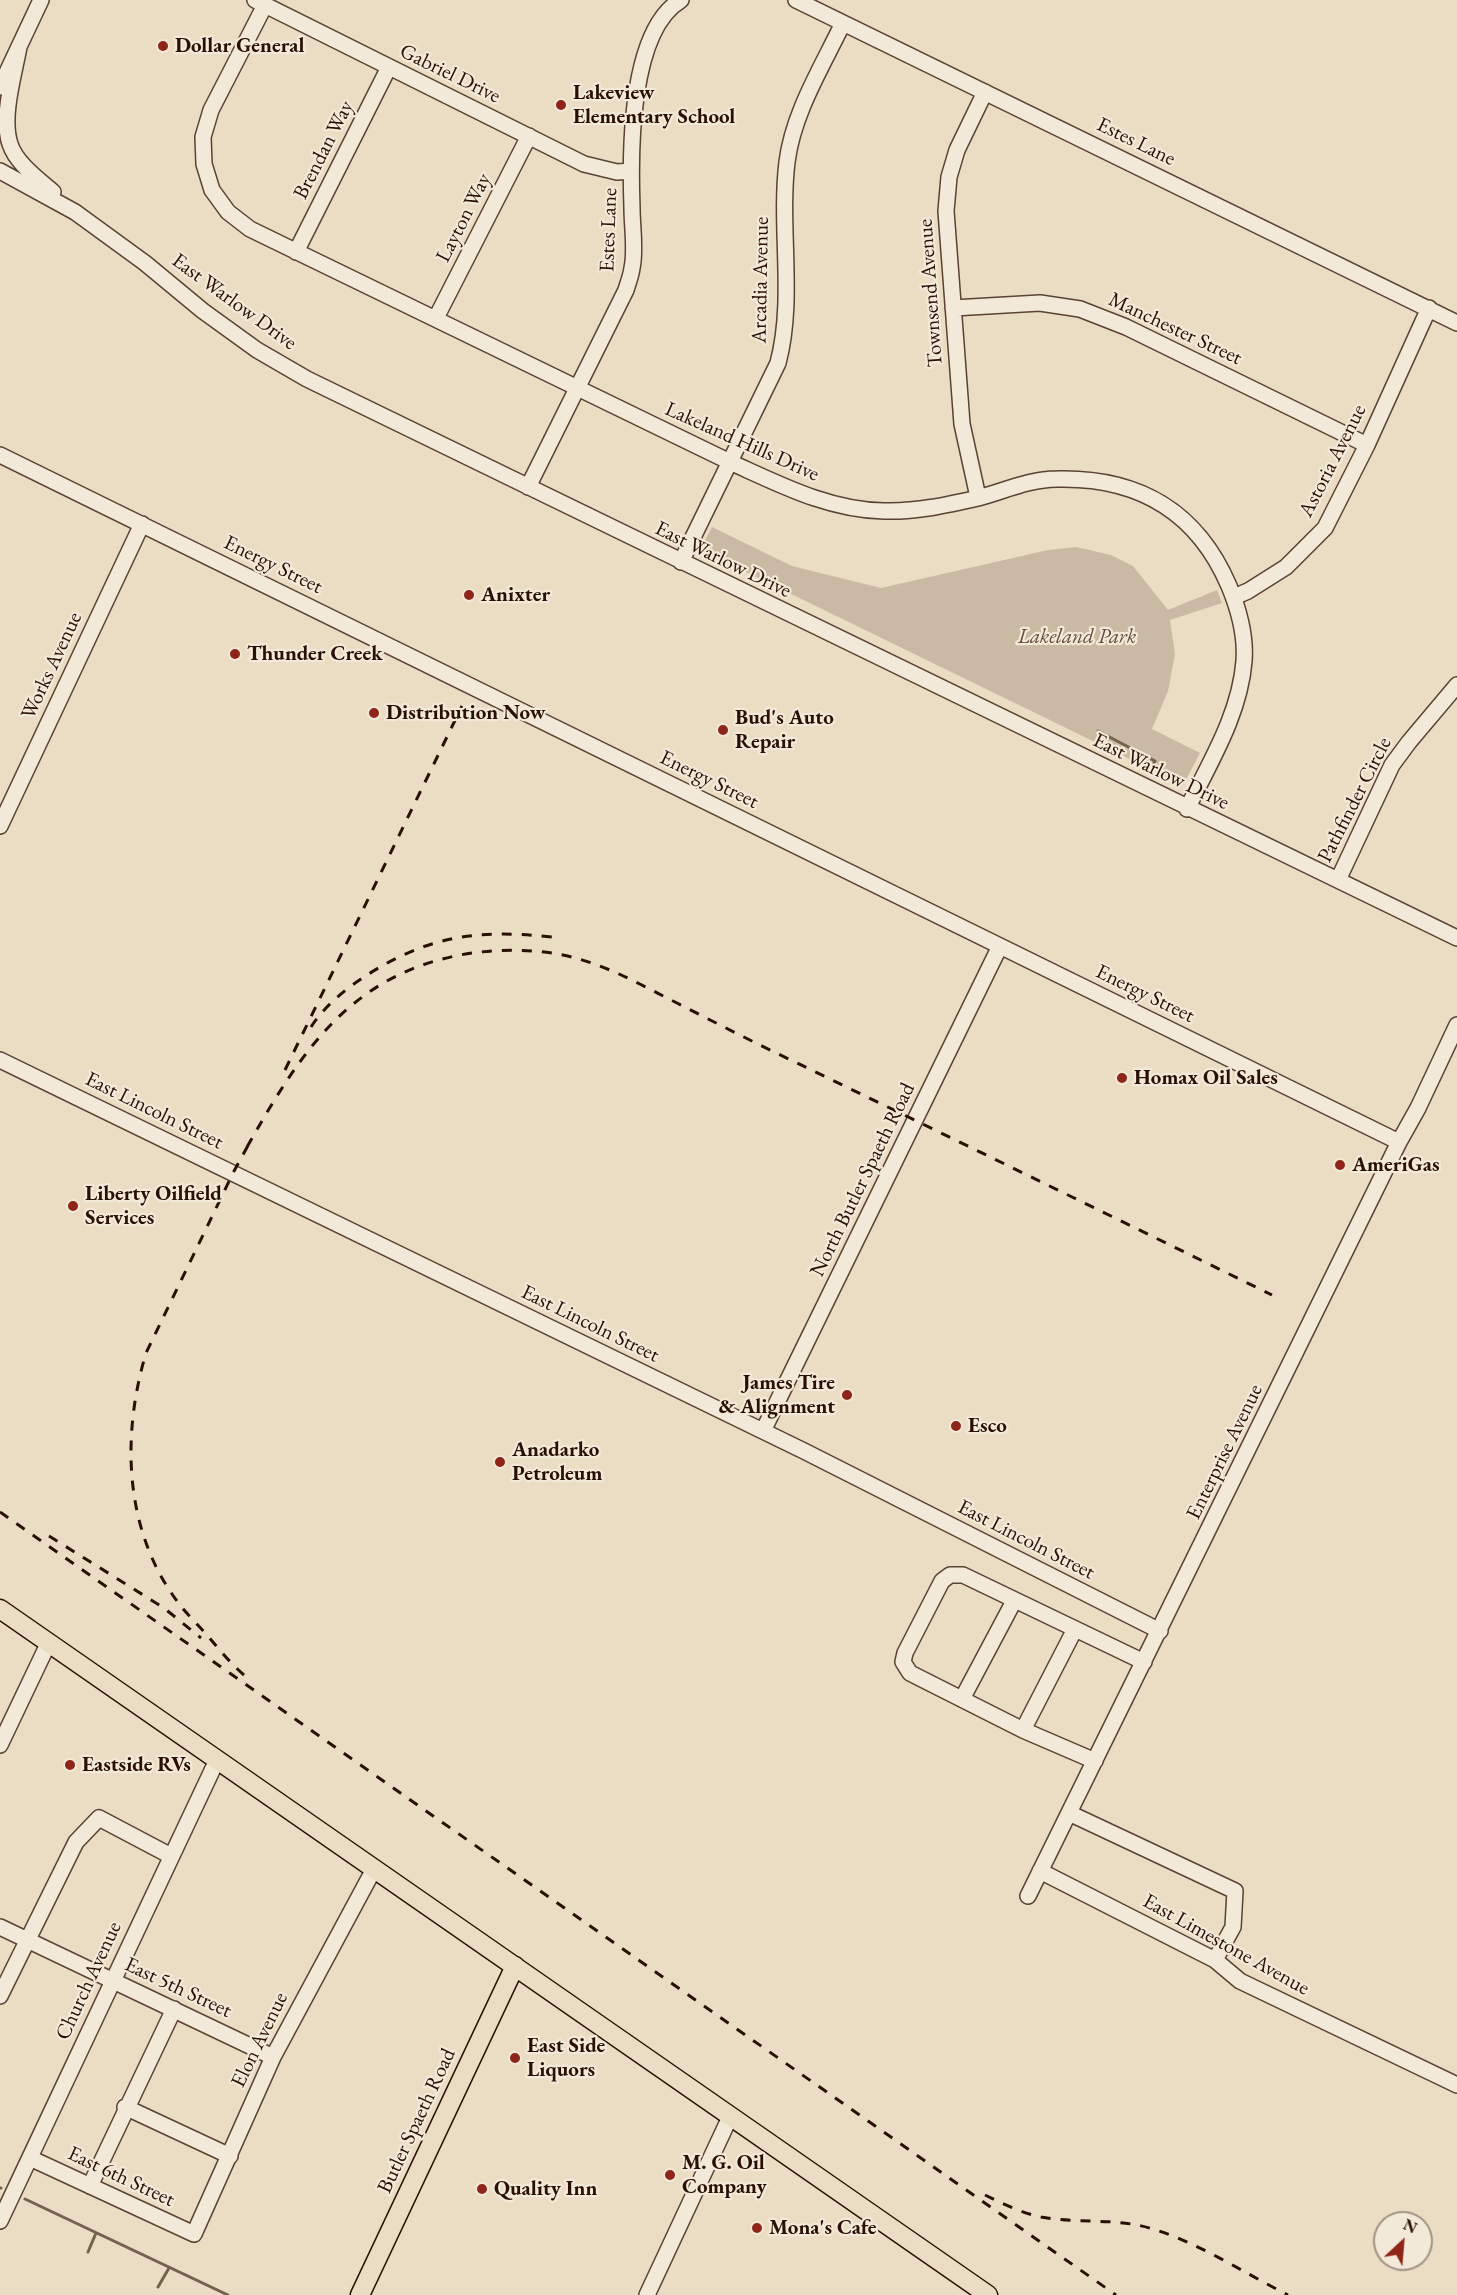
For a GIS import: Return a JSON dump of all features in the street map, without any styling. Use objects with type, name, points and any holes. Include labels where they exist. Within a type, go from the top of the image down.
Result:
[{"type":"main road","points":[[0,1608],[988,2295]]},
{"type":"main road","name":"Butler Spaeth Road","points":[[360,2295],[515,1966]]},
{"type":"street","points":[[0,87],[41,0]]},
{"type":"street","name":"Estes Lane","points":[[528,487],[626,290],[633,267],[631,171],[633,134],[646,48],[654,28],[671,6],[681,0]]},
{"type":"street","name":"Estes Lane","points":[[796,0],[1457,323]]},
{"type":"street","name":"Gabriel Drive","points":[[260,3],[584,164],[616,172],[631,171]]},
{"type":"street","name":"Lakeland Hills Drive","points":[[260,3],[211,110],[203,137],[204,165],[212,190],[228,212],[250,228],[730,462],[808,497],[846,507],[883,511],[919,510],[978,498],[1027,483],[1054,478],[1093,479],[1128,488],[1162,504],[1193,527],[1218,560],[1234,597],[1243,627],[1244,660],[1239,692],[1228,723],[1187,808]]},
{"type":"street","name":"Arcadia Avenue","points":[[681,562],[778,363],[785,339],[784,195],[787,160],[794,130],[805,101],[843,23]]},
{"type":"street","points":[[19,47],[6,123],[10,145],[16,156],[35,176],[75,212]]},
{"type":"street","name":"Brendan Way","points":[[296,252],[389,67]]},
{"type":"street","name":"Townsend Avenue","points":[[978,498],[962,424],[946,212],[949,177],[957,150],[985,93]]},
{"type":"street","name":"Layton Way","points":[[436,318],[529,136]]},
{"type":"street","name":"East Warlow Drive","points":[[0,171],[75,212],[145,263],[203,311],[257,350],[307,380],[1457,938]]},
{"type":"street","name":"Manchester Street","points":[[953,308],[1040,303],[1080,309],[1126,327],[1367,445]]},
{"type":"street","name":"Astoria Avenue","points":[[1234,597],[1286,567],[1325,528],[1367,445],[1429,308]]},
{"type":"street","name":"Energy Street","points":[[0,455],[1400,1142]]},
{"type":"street","name":"Works Avenue","points":[[0,826],[142,524]]},
{"type":"street","name":"Pathfinder Circle","points":[[1338,880],[1392,765],[1408,742],[1457,685]]},
{"type":"street","name":"North Butler Spaeth Road","points":[[763,1431],[999,946]]},
{"type":"street","name":"Enterprise Avenue","points":[[1028,1896],[1457,1025]]},
{"type":"street","name":"East Lincoln Street","points":[[0,1060],[763,1431],[1160,1631]]},
{"type":"street","points":[[1095,1761],[1023,1730],[910,1673],[903,1662],[905,1653],[942,1581],[950,1575],[963,1575],[1144,1662]]},
{"type":"street","points":[[962,1700],[1014,1601]]},
{"type":"street","points":[[1023,1730],[1075,1629]]},
{"type":"street","points":[[2,1738],[49,1642]]},
{"type":"street","name":"Church Avenue","points":[[0,2220],[217,1760]]},
{"type":"street","points":[[1069,1813],[1235,1891],[1233,1927],[1215,1960]]},
{"type":"street","points":[[0,1996],[76,1842],[99,1818],[171,1856]]},
{"type":"street","name":"Elon Avenue","points":[[194,2234],[273,2057],[374,1869]]},
{"type":"street","name":"East Limestone Avenue","points":[[1040,1871],[1215,1960],[1240,1981],[1457,2085]]},
{"type":"street","name":"East 5th Street","points":[[0,1927],[273,2057]]},
{"type":"street","points":[[90,2186],[125,2108],[174,2009]]},
{"type":"street","points":[[125,2108],[230,2156]]},
{"type":"street","points":[[647,2295],[730,2117]]},
{"type":"street","name":"East 6th Street","points":[[30,2158],[194,2234]]},
{"type":"green space","name":"Lakeland Park","points":[[712,527],[792,566],[881,588],[1048,550],[1076,547],[1111,555],[1133,566],[1168,610],[1217,590],[1222,603],[1170,620],[1175,654],[1168,691],[1152,729],[1200,753],[1183,785],[705,552],[703,544]]},
{"type":"waterway","points":[[1098,731],[1155,761],[1149,773]]},
{"type":"waterway","points":[[25,2199],[228,2295]]},
{"type":"waterway","points":[[88,2252],[96,2233]]},
{"type":"waterway","points":[[158,2287],[169,2268]]},
{"type":"railway","points":[[285,1070],[462,706]]},
{"type":"railway","points":[[311,1027],[340,994],[407,953],[452,939],[475,935],[552,937]]},
{"type":"railway","points":[[247,1147],[306,1053],[329,1026],[355,1003],[384,983],[417,967],[455,956],[501,951],[534,951],[565,955],[592,963],[629,979],[765,1048],[1272,1295]]},
{"type":"railway","points":[[244,1675],[183,1609],[161,1577],[138,1516],[131,1451],[138,1385],[146,1353],[251,1140]]},
{"type":"railway","points":[[0,1512],[1116,2295]]},
{"type":"railway","points":[[49,1536],[164,1608],[201,1638]]},
{"type":"railway","points":[[985,2195],[1020,2211],[1041,2217],[1125,2223],[1156,2230],[1195,2245],[1288,2295]]},
{"type":"place","name":"Dollar General","points":[[163,46]]},
{"type":"place","name":"Lakeview Elementary School","points":[[561,105]]},
{"type":"place","name":"Anixter","points":[[469,595]]},
{"type":"place","name":"Thunder Creek","points":[[235,654]]},
{"type":"place","name":"Distribution Now","points":[[374,713]]},
{"type":"place","name":"Bud's Auto Repair","points":[[723,730]]},
{"type":"place","name":"Homax Oil Sales","points":[[1122,1078]]},
{"type":"place","name":"AmeriGas","points":[[1340,1165]]},
{"type":"place","name":"Liberty Oilfield Services","points":[[73,1206]]},
{"type":"place","name":"James Tire & Alignment","points":[[847,1395]]},
{"type":"place","name":"Esco","points":[[956,1426]]},
{"type":"place","name":"Anadarko Petroleum","points":[[500,1462]]},
{"type":"place","name":"Eastside RVs","points":[[70,1765]]},
{"type":"place","name":"East Side Liquors","points":[[515,2058]]},
{"type":"place","name":"M. G. Oil Company","points":[[670,2175]]},
{"type":"place","name":"Quality Inn","points":[[482,2189]]},
{"type":"place","name":"Mona's Cafe","points":[[757,2228]]}]
